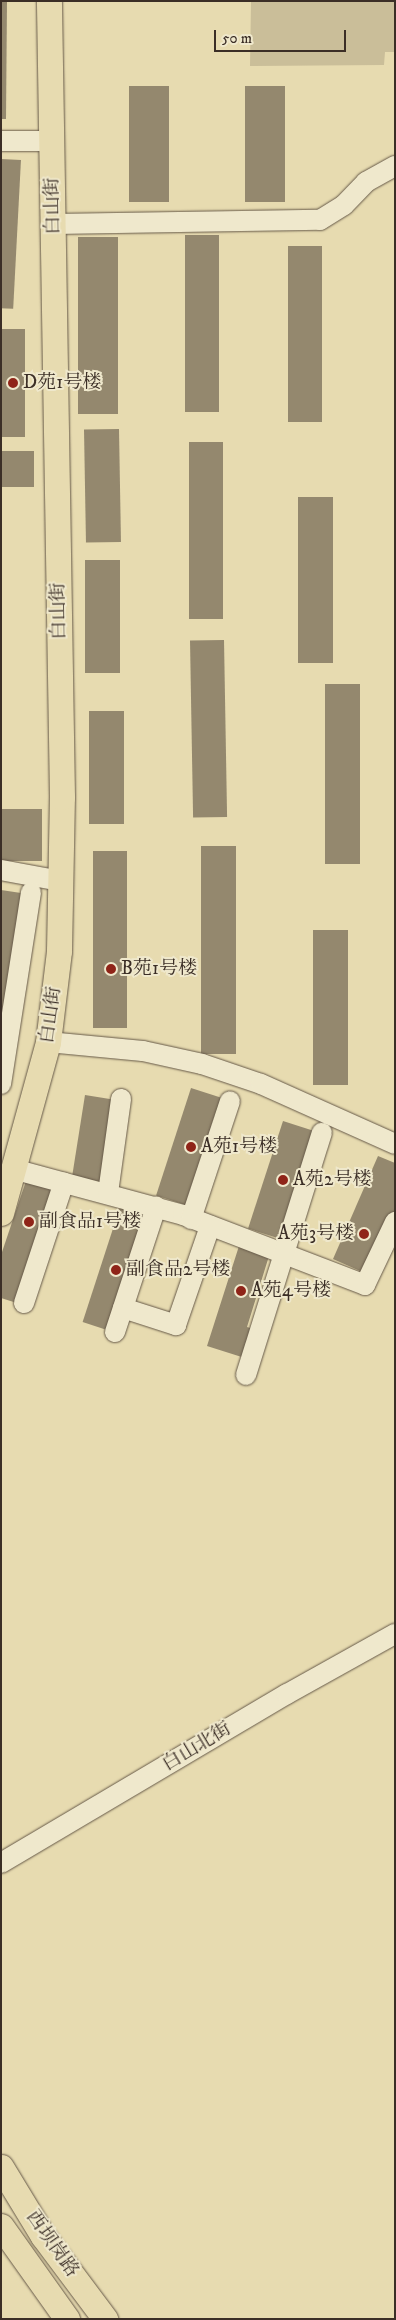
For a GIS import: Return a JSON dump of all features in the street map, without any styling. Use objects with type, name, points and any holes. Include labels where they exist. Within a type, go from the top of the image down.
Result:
[{"type":"main road","name":"白山街","points":[[1,1213],[48,1042],[59,951],[61,882],[54,224],[49,1]]},
{"type":"main road","name":"西坝岗路","points":[[1,2167],[43,2236],[105,2319]]},
{"type":"main road","name":"西坝岗路","points":[[1,2226],[67,2319]]},
{"type":"street","points":[[1,140],[52,140]]},
{"type":"street","points":[[54,224],[320,220],[344,205],[366,182],[395,166]]},
{"type":"street","points":[[1,870],[61,882]]},
{"type":"street","points":[[1,1084],[31,892]]},
{"type":"street","points":[[48,1042],[142,1051],[202,1064],[261,1084],[395,1144]]},
{"type":"street","points":[[108,1193],[121,1099]]},
{"type":"street","points":[[192,1219],[230,1101]]},
{"type":"street","points":[[246,1375],[322,1133]]},
{"type":"street","points":[[13,1169],[156,1207],[285,1253],[365,1285],[395,1222]]},
{"type":"street","points":[[24,1303],[64,1182]]},
{"type":"street","points":[[115,1332],[156,1207]]},
{"type":"street","points":[[123,1308],[176,1325],[210,1226]]},
{"type":"street","name":"白山北街","points":[[1,1863],[395,1634]]},
{"type":"shaded area","points":[[251,1],[395,1],[395,52],[385,52],[384,65],[250,66]]},
{"type":"building","points":[[1,1],[7,1],[6,119],[1,119]]},
{"type":"building","points":[[129,86],[169,86],[169,202],[129,202]]},
{"type":"building","points":[[245,86],[285,86],[285,202],[245,202]]},
{"type":"building","points":[[1,159],[21,160],[13,309],[1,308]]},
{"type":"building","points":[[185,235],[219,235],[219,412],[185,412]]},
{"type":"building","points":[[78,237],[118,237],[118,414],[78,414]]},
{"type":"building","points":[[288,246],[322,246],[322,422],[288,422]]},
{"type":"building","name":"D苑1号楼","points":[[1,329],[25,329],[25,437],[1,437]]},
{"type":"building","points":[[119,429],[121,542],[86,543],[84,430]]},
{"type":"building","points":[[189,442],[223,442],[223,619],[189,619]]},
{"type":"building","points":[[1,451],[34,451],[34,487],[1,487]]},
{"type":"building","points":[[298,497],[333,497],[333,663],[298,663]]},
{"type":"building","points":[[85,560],[120,560],[120,673],[85,673]]},
{"type":"building","points":[[224,640],[227,817],[193,818],[190,641]]},
{"type":"building","points":[[325,684],[360,684],[360,864],[325,864]]},
{"type":"building","points":[[89,711],[124,711],[124,824],[89,824]]},
{"type":"building","points":[[1,809],[42,809],[42,861],[1,861]]},
{"type":"building","points":[[201,846],[236,846],[236,1054],[201,1054]]},
{"type":"building","name":"B苑1号楼","points":[[93,851],[127,851],[127,1028],[93,1028]]},
{"type":"building","points":[[1,890],[21,893],[1,1027]]},
{"type":"building","points":[[313,930],[348,930],[348,1085],[313,1085]]},
{"type":"building","name":"A苑1号楼","points":[[191,1088],[225,1099],[190,1207],[156,1195]]},
{"type":"building","points":[[85,1095],[118,1100],[105,1182],[72,1177]]},
{"type":"building","name":"A苑2号楼","points":[[283,1121],[317,1132],[282,1240],[248,1228]]},
{"type":"building","name":"A苑3号楼","points":[[378,1156],[395,1163],[395,1209],[367,1274],[333,1259]]},
{"type":"building","name":"副食品1号楼","points":[[27,1178],[58,1189],[20,1304],[1,1298],[1,1255]]},
{"type":"building","name":"副食品2号楼","points":[[120,1207],[150,1217],[113,1332],[83,1322]]},
{"type":"building","name":"A苑4号楼","points":[[239,1246],[269,1256],[247,1327],[257,1330],[248,1359],[207,1346]]},
{"type":"place","name":"D苑1号楼","points":[[13,383]]},
{"type":"place","name":"B苑1号楼","points":[[111,969]]},
{"type":"place","name":"A苑1号楼","points":[[191,1147]]},
{"type":"place","name":"A苑2号楼","points":[[283,1180]]},
{"type":"place","name":"副食品1号楼","points":[[29,1222]]},
{"type":"place","name":"A苑3号楼","points":[[364,1234]]},
{"type":"place","name":"副食品2号楼","points":[[116,1270]]},
{"type":"place","name":"A苑4号楼","points":[[241,1291]]}]
